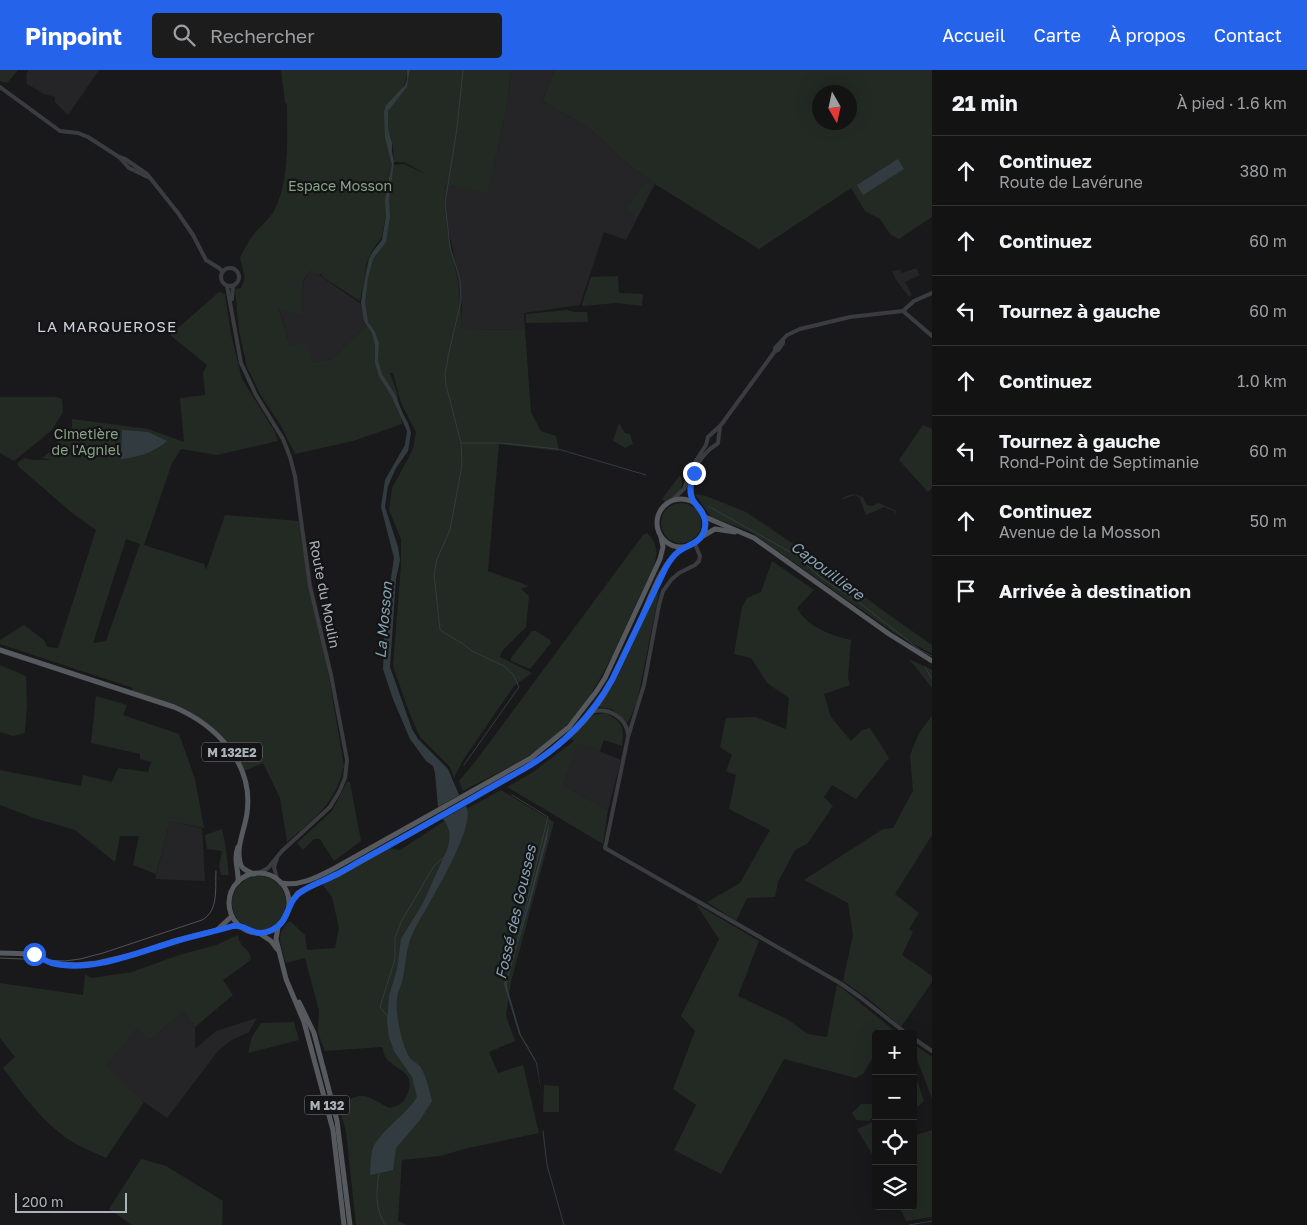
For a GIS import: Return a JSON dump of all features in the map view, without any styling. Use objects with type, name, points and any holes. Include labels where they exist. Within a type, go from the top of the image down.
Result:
[{"type":"main road","points":[[700,538],[705,528],[705,517],[694,502],[682,499],[671,501],[664,506],[658,516],[657,524],[664,547],[660,559],[605,678],[588,704],[569,727],[531,758],[315,878],[294,884],[279,881],[268,875],[256,874],[238,882],[232,891],[229,906],[232,916],[240,926],[249,931],[259,933],[266,933],[278,927],[286,918],[290,904],[298,893],[337,874],[548,754],[578,727],[590,713],[612,680],[662,572],[676,553],[694,544],[711,531],[720,529],[748,535]]},
{"type":"main road","points":[[705,517],[748,535],[765,545],[889,634],[932,661]]},
{"type":"main road","points":[[661,537],[664,541],[674,546],[685,547]]},
{"type":"main road","name":"M 132E2","points":[[0,650],[174,707],[194,717],[213,731],[234,755],[246,784],[247,814],[235,858],[238,882]]},
{"type":"main road","name":"M 132E2","points":[[240,842],[239,857],[241,866],[256,874]]},
{"type":"main road","points":[[279,881],[286,889],[290,904]]},
{"type":"main road","points":[[211,932],[222,927],[232,916]]},
{"type":"main road","points":[[0,953],[34,954],[56,964],[77,965],[97,963],[123,958],[174,941],[232,926],[240,926]]},
{"type":"main road","name":"M 132","points":[[278,927],[276,935],[282,966],[304,1022],[328,1108],[334,1139],[344,1225]]},
{"type":"main road","name":"M 132","points":[[259,933],[271,941],[280,956]]},
{"type":"main road","name":"M 132","points":[[290,989],[302,1007],[314,1033],[332,1102],[340,1140],[350,1225]]},
{"type":"street","points":[[0,86],[60,132],[78,133],[88,136],[125,159],[131,167],[150,178],[193,235],[203,256],[222,271]]},
{"type":"street","points":[[230,268],[237,271],[239,280],[234,286],[227,286],[221,281],[222,271],[230,268]]},
{"type":"street","name":"Route du Moulin","points":[[227,286],[239,356],[246,377],[283,439],[295,476],[310,586],[347,760],[345,778],[335,800],[324,813],[277,856],[268,868],[256,874]]},
{"type":"street","name":"Route du Moulin","points":[[234,286],[232,294],[234,321]]},
{"type":"street","points":[[671,501],[684,489],[692,467],[708,437],[721,425],[775,351],[781,346],[787,335],[800,329],[850,317],[903,311],[914,301],[932,293]]},
{"type":"street","points":[[903,311],[932,336]]},
{"type":"street","points":[[694,502],[690,489],[694,469],[704,455],[718,443],[721,425]]},
{"type":"street","points":[[711,435],[715,435],[718,438]]},
{"type":"street","points":[[707,441],[708,444],[713,446]]},
{"type":"street","points":[[694,544],[700,556],[699,561],[671,580],[661,597],[644,686],[628,737],[606,848],[840,983],[902,1030]]},
{"type":"street","points":[[590,713],[600,710],[612,713],[627,728],[628,737]]},
{"type":"street","points":[[627,728],[632,723]]},
{"type":"street","points":[[277,856],[274,867],[279,881]]},
{"type":"street","points":[[917,1041],[932,1051]]},
{"type":"shaded area","points":[[28,70],[99,70],[68,115],[55,102],[55,97],[44,94],[27,84],[26,76]]},
{"type":"shaded area","points":[[407,70],[410,70],[407,87],[388,111],[388,128],[394,162],[389,201],[390,217],[386,242],[373,259],[365,302],[368,322],[375,332],[379,343],[378,360],[382,374],[395,394],[411,433],[408,451],[396,468],[388,486],[385,507],[398,547],[400,560],[396,579],[390,667],[412,729],[418,739],[448,769],[459,795],[438,807],[433,766],[426,761],[410,739],[383,669],[385,618],[394,558],[381,507],[385,480],[405,445],[407,431],[392,397],[379,376],[375,363],[375,345],[372,333],[364,321],[361,302],[369,259],[382,240],[386,216],[385,199],[392,165],[385,138],[384,112],[386,105],[405,85]]},
{"type":"shaded area","points":[[511,70],[554,70],[543,101],[589,128],[631,167],[655,184],[626,240],[604,232],[580,305],[524,313],[525,330],[461,329],[462,306],[453,249],[445,218],[445,185],[488,192],[507,105]]},
{"type":"shaded area","points":[[898,159],[904,169],[863,195],[857,185]]},
{"type":"shaded area","points":[[916,268],[920,275],[905,282],[912,295],[909,297],[896,280],[892,271],[900,270],[902,273]]},
{"type":"shaded area","points":[[313,271],[361,304],[366,326],[332,359],[313,363],[290,346],[279,309],[302,315],[301,287],[308,273]]},
{"type":"shaded area","points":[[122,430],[148,432],[167,441],[146,454],[121,459]]},
{"type":"shaded area","points":[[577,742],[621,760],[608,810],[563,785]]},
{"type":"shaded area","points":[[466,806],[468,817],[464,831],[448,869],[411,938],[397,996],[398,1021],[404,1046],[410,1058],[419,1065],[423,1072],[432,1101],[420,1120],[396,1148],[393,1170],[370,1175],[372,1151],[376,1142],[417,1097],[412,1077],[394,1051],[389,1037],[387,1022],[389,996],[397,969],[401,939],[423,903],[447,850],[450,834],[448,826],[443,819]]},
{"type":"shaded area","points":[[550,819],[547,839],[530,903],[506,984],[521,1035],[537,1063],[541,1092],[536,1063],[519,1034],[504,984],[516,949]]},
{"type":"shaded area","points":[[170,821],[202,828],[205,881],[155,879]]},
{"type":"shaded area","points":[[184,1012],[195,1027],[195,1049],[216,1031],[257,1018],[249,1032],[230,1041],[218,1051],[167,1118],[144,1102],[104,1066],[137,1029],[149,1040]]},
{"type":"green space","points":[[0,70],[18,70],[7,83],[0,81]]},
{"type":"green space","name":"Espace Mosson","points":[[281,70],[407,70],[403,86],[386,105],[385,138],[394,165],[403,164],[426,174],[404,162],[394,162],[393,145],[388,125],[387,116],[390,107],[406,87],[410,70],[511,70],[507,105],[488,193],[445,185],[445,216],[459,288],[461,329],[525,330],[531,412],[541,431],[556,436],[559,451],[499,444],[488,571],[529,586],[521,589],[529,596],[526,627],[502,651],[500,657],[532,673],[514,686],[463,760],[454,778],[450,767],[420,737],[393,666],[401,564],[401,539],[389,510],[392,488],[413,449],[416,432],[401,403],[393,373],[390,373],[397,392],[402,424],[353,441],[295,454],[281,426],[260,394],[247,367],[239,331],[235,289],[241,288],[245,278],[241,255],[251,238],[274,211],[283,186],[287,145],[287,104],[285,102]],"holes":[[[386,213],[382,241],[370,256],[364,277],[366,264],[373,249],[382,237]],[[312,271],[319,275],[323,274],[321,276],[360,301],[363,285],[361,301],[363,319],[366,326],[332,359],[313,363],[306,341],[290,346],[279,310],[302,315],[304,279]]]},
{"type":"green space","points":[[554,70],[932,70],[932,217],[899,239],[891,235],[880,219],[865,211],[851,188],[759,249],[631,167],[589,128],[543,101]]},
{"type":"green space","points":[[645,182],[652,187],[637,217],[627,207]]},
{"type":"green space","points":[[618,276],[619,293],[643,294],[642,306],[616,303],[583,306],[591,277]]},
{"type":"green space","name":"Cimetière de l'Agniel","points":[[219,292],[225,294],[231,334],[242,379],[275,432],[278,441],[217,455],[181,449],[172,463],[144,545],[204,564],[206,570],[225,515],[299,521],[322,636],[344,766],[330,800],[315,817],[287,842],[280,798],[263,763],[247,770],[242,770],[231,751],[194,717],[131,692],[133,688],[0,644],[0,640],[24,625],[44,640],[47,647],[58,648],[96,530],[72,513],[19,467],[17,463],[24,458],[52,460],[42,458],[57,446],[57,439],[63,439],[72,427],[72,419],[148,429],[184,442],[180,398],[205,395],[203,373],[207,365],[170,335]],"holes":[[[126,539],[140,544],[106,641],[93,643]]]},
{"type":"green space","points":[[567,310],[587,312],[588,322],[526,323],[526,314]]},
{"type":"green space","points":[[0,397],[56,397],[62,399],[63,412],[52,430],[14,461],[0,453]]},
{"type":"green space","points":[[619,423],[625,433],[630,434],[633,444],[625,448],[613,441]]},
{"type":"green space","points":[[923,425],[932,429],[932,488],[928,492],[899,460]]},
{"type":"green space","points":[[680,475],[682,484],[679,492],[665,502],[662,499]]},
{"type":"green space","points":[[695,494],[706,496],[746,512],[801,549],[932,645],[932,654],[896,634],[749,531],[711,517]]},
{"type":"green space","points":[[853,494],[863,497],[867,505],[873,506],[878,503],[895,510],[897,515],[894,511],[884,507],[866,515],[859,497],[854,495],[842,500],[844,497]]},
{"type":"green space","points":[[677,503],[685,503],[692,506],[698,512],[701,523],[698,534],[692,540],[685,543],[677,543],[670,540],[664,534],[661,527],[661,519],[664,512],[670,506]]},
{"type":"green space","points":[[647,533],[656,546],[656,557],[653,567],[613,654],[585,703],[550,741],[514,764],[463,791],[459,781],[643,535]]},
{"type":"green space","points":[[772,561],[814,590],[797,608],[801,615],[827,633],[851,640],[848,678],[850,685],[824,694],[831,717],[851,741],[862,730],[870,728],[889,758],[856,799],[832,785],[824,797],[833,806],[807,844],[795,850],[778,882],[775,897],[747,898],[736,921],[707,902],[740,883],[770,830],[729,809],[736,775],[726,771],[732,755],[720,747],[726,718],[755,717],[786,729],[789,698],[767,683],[751,658],[734,654],[742,607],[747,598],[761,592]]},
{"type":"green space","points":[[656,591],[659,593],[637,702],[628,723],[612,709],[598,707],[618,672]]},
{"type":"green space","points":[[532,631],[536,631],[550,640],[551,643],[530,669],[511,661],[511,658]]},
{"type":"green space","points":[[909,659],[932,670],[932,688]]},
{"type":"green space","points":[[0,665],[26,676],[27,705],[25,733],[13,736],[0,732]]},
{"type":"green space","points":[[96,696],[127,705],[123,715],[179,734],[195,779],[204,828],[170,821],[156,874],[133,865],[139,836],[120,836],[115,862],[75,830],[34,818],[0,805],[0,770],[81,786],[83,775],[112,782],[118,768],[148,772],[151,762],[140,759],[140,754],[91,743]]},
{"type":"green space","points":[[606,713],[622,726],[622,746],[604,740],[600,751],[577,743],[563,785],[608,810],[603,844],[507,787],[533,772],[574,741],[570,737],[593,715]]},
{"type":"green space","points":[[932,716],[932,835],[895,894],[919,913],[909,929],[913,932],[902,955],[932,976],[932,982],[901,1027],[869,999],[843,981],[853,935],[848,903],[804,880],[883,829],[893,828],[913,791],[910,755],[919,733]]},
{"type":"green space","points":[[347,782],[350,782],[361,841],[334,861],[320,839],[314,839],[303,850],[297,843],[332,811]]},
{"type":"green space","points":[[501,790],[554,822],[511,982],[506,1016],[515,1041],[489,1052],[498,1073],[523,1065],[539,1133],[440,1156],[402,1160],[398,1221],[407,1225],[356,1225],[346,1132],[339,1107],[359,1096],[369,1097],[389,1108],[395,1106],[402,1103],[407,1095],[410,1087],[409,1081],[404,1072],[386,1058],[382,1047],[325,1051],[318,1033],[319,1011],[305,958],[286,963],[280,936],[290,921],[305,935],[307,950],[335,948],[339,928],[332,897],[322,884],[389,848],[400,850],[443,822]]},
{"type":"green space","points":[[222,829],[229,875],[221,875],[219,866],[222,851],[207,849],[205,835]]},
{"type":"green space","points":[[254,876],[264,876],[274,880],[282,888],[286,903],[282,918],[274,926],[264,930],[254,930],[244,926],[236,918],[232,908],[232,898],[236,888],[244,880]]},
{"type":"green space","points":[[696,904],[759,941],[738,996],[787,1019],[808,1034],[827,1037],[837,984],[893,1030],[872,1030],[872,1059],[863,1074],[856,1078],[784,1059],[721,1174],[674,1150],[696,1105],[673,1089],[695,1031],[681,1016],[719,939]]},
{"type":"green space","points":[[238,935],[239,940],[251,959],[223,980],[233,995],[195,1027],[184,1012],[149,1040],[137,1029],[105,1066],[144,1102],[106,1158],[85,1149],[56,1130],[31,1105],[3,1068],[15,1057],[0,1038],[0,983],[83,995],[85,974],[91,978],[132,972],[179,955],[216,945]]},
{"type":"green space","points":[[294,1022],[299,1040],[248,1053],[252,1037],[261,1023]]},
{"type":"green space","points":[[917,1047],[932,1057],[932,1099],[917,1059]]},
{"type":"green space","points":[[917,1081],[924,1101],[917,1107]]},
{"type":"green space","points":[[544,1085],[559,1086],[559,1112],[543,1112]]},
{"type":"green space","points":[[861,1104],[872,1104],[872,1118],[869,1121],[856,1120],[852,1113]]},
{"type":"green space","points":[[872,1123],[872,1154],[857,1129]]},
{"type":"green space","points":[[932,1130],[932,1217],[906,1221],[901,1210],[917,1210],[917,1135]]},
{"type":"green space","points":[[141,1159],[166,1166],[223,1201],[222,1225],[132,1225],[109,1209]]},
{"type":"waterway","name":"Fossé des Gousses","points":[[463,70],[457,128],[445,203],[450,247],[460,280],[461,301],[445,375],[461,443],[462,465],[450,530],[437,559],[434,574],[440,630],[472,651],[504,666],[513,674],[519,687],[464,765]]},
{"type":"waterway","name":"Capouilliere","points":[[461,443],[500,443],[558,449],[646,475]]},
{"type":"waterway","name":"Capouilliere","points":[[708,506],[794,554],[824,580],[856,600],[920,650],[932,656]]},
{"type":"waterway","name":"Capouilliere","points":[[925,667],[932,679]]},
{"type":"waterway","name":"Fossé des Gousses","points":[[512,795],[548,817],[515,950]]},
{"type":"waterway","name":"La Mosson","points":[[388,1017],[380,1007],[395,959],[395,938],[401,922],[434,866],[446,855]]},
{"type":"waterway","name":"Fossé des Gousses","points":[[507,989],[506,982],[512,961]]},
{"type":"waterway","name":"Fossé des Gousses","points":[[526,1044],[535,1060]]},
{"type":"waterway","name":"Fossé des Gousses","points":[[543,1131],[547,1165],[564,1225]]},
{"type":"waterway","name":"La Mosson","points":[[379,1173],[377,1200],[379,1212],[385,1225]]},
{"type":"waterway","name":"Fossé des Gousses","points":[[909,1225],[932,1221]]},
{"type":"tram line","points":[[0,958],[65,961],[80,959],[202,920],[214,905],[216,871]]},
{"type":"district","name":"LA MARQUEROSE","points":[[107,326]]},
{"type":"route","points":[[34,954],[52,963],[77,965],[97,963],[136,954],[174,941],[236,925],[254,933],[266,933],[278,927],[286,918],[290,904],[298,893],[337,874],[548,754],[578,727],[603,695],[612,680],[662,572],[676,553],[694,544],[703,533],[706,522],[705,517],[699,506],[694,502],[690,489],[694,473]]}]
